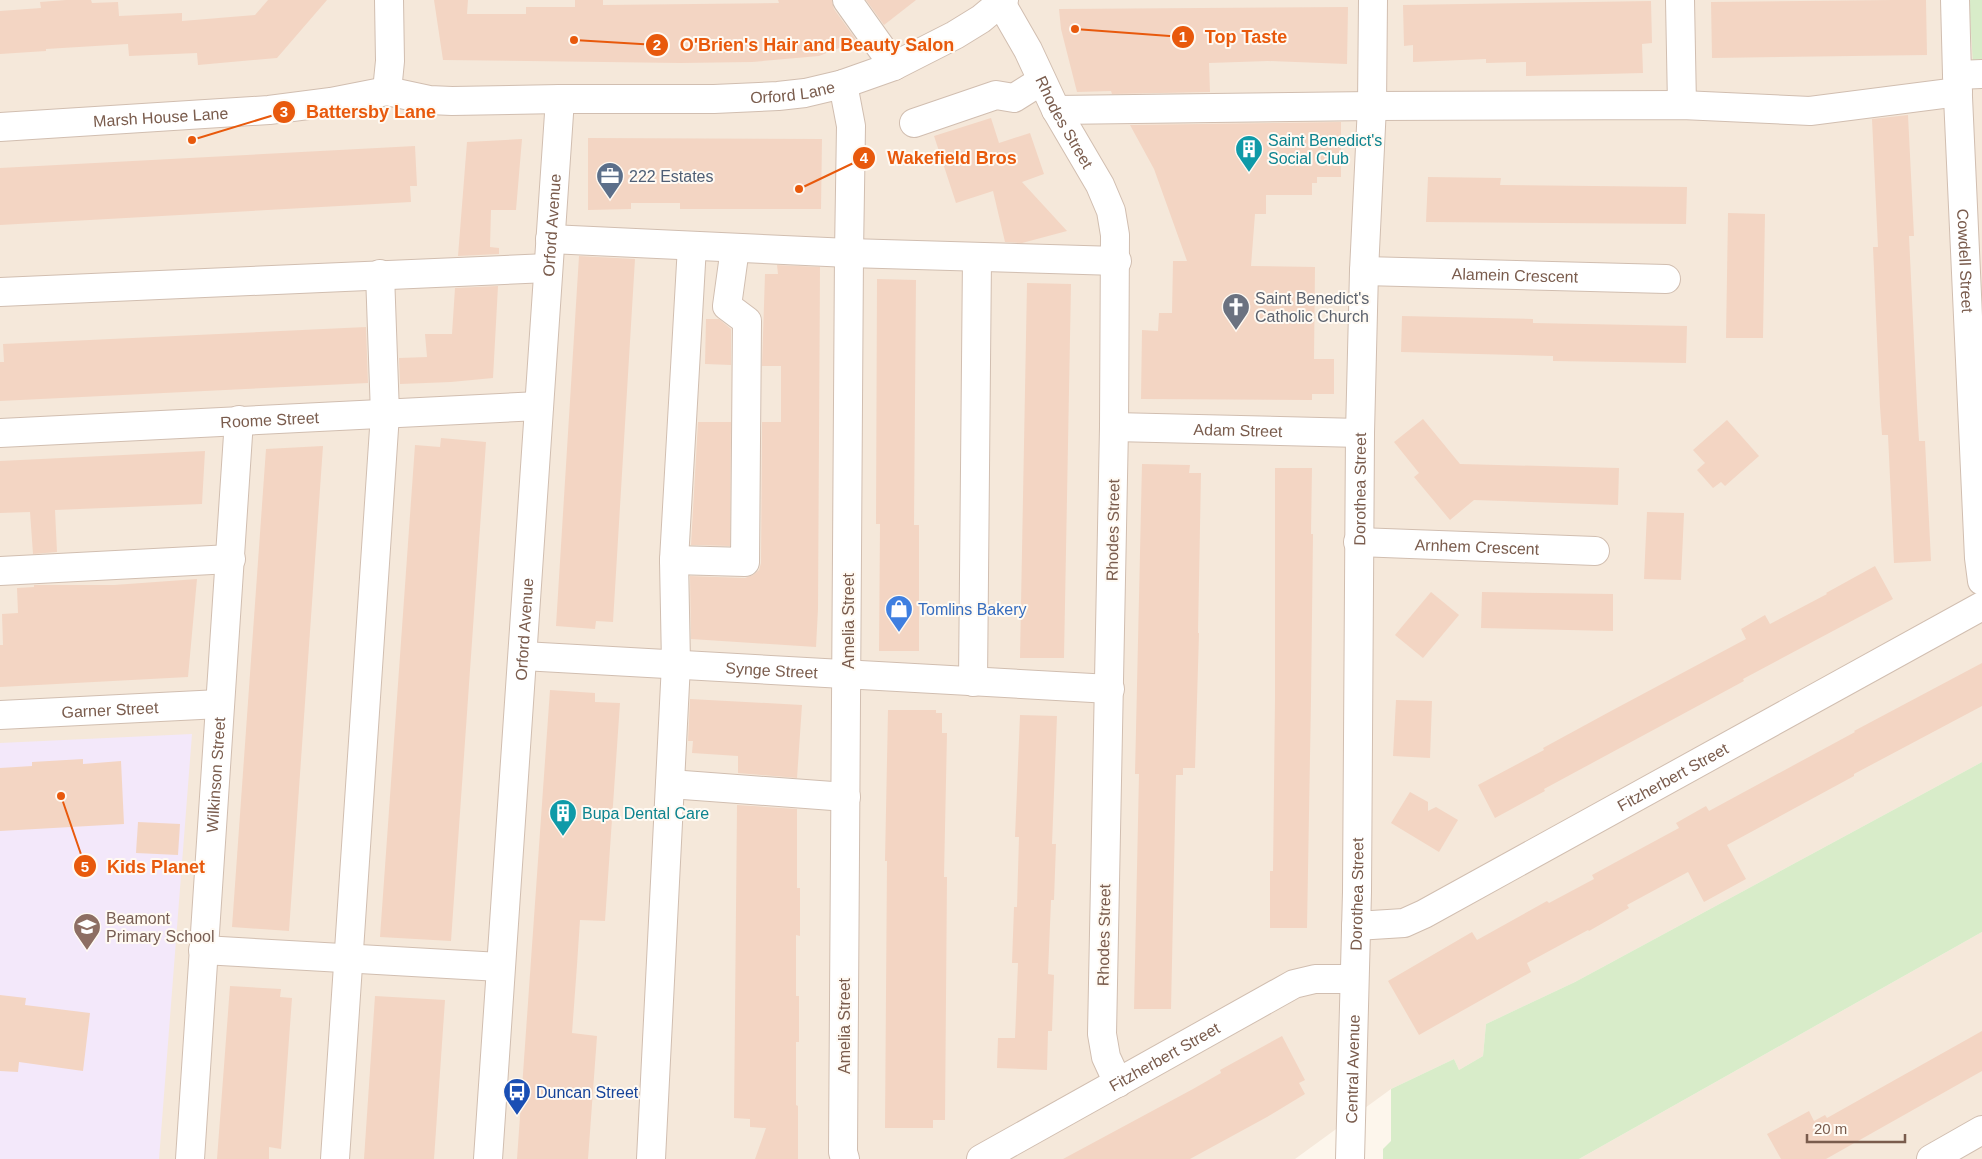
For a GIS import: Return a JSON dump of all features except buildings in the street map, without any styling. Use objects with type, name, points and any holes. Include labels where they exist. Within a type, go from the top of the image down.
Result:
[{"type":"street","points":[[387,91],[390,61],[389,0]]},
{"type":"street","points":[[847,0],[894,66]]},
{"type":"street","name":"Dorothea Street","points":[[1354,978],[1360,433],[1364,271],[1372,106],[1373,0]]},
{"type":"street","points":[[1680,0],[1682,105]]},
{"type":"street","name":"Cowdell Street","points":[[1955,0],[1965,80],[1979,558],[1982,581]]},
{"type":"street","name":"Orford Lane","points":[[560,99],[762,97],[805,93],[843,84],[894,66],[955,35],[981,19],[1003,1]]},
{"type":"street","name":"Rhodes Street","points":[[1003,1],[1056,110],[1100,185],[1110,211],[1115,235],[1110,690],[1102,1034],[1106,1057],[1118,1083]]},
{"type":"street","points":[[1056,110],[1682,105],[1810,110],[1965,80]]},
{"type":"street","points":[[914,123],[996,95],[1014,98],[1041,81]]},
{"type":"street","name":"Amelia Street","points":[[843,84],[851,126],[843,1152],[845,1159]]},
{"type":"street","name":"Marsh House Lane","points":[[0,126],[269,110],[331,102],[387,91],[429,100],[452,102],[560,99]]},
{"type":"street","name":"Orford Avenue","points":[[488,1159],[560,99]]},
{"type":"street","points":[[550,239],[849,253],[1116,261]]},
{"type":"street","points":[[651,1159],[676,664],[674,560],[692,246]]},
{"type":"street","points":[[674,560],[745,562],[747,321],[727,306],[736,248]]},
{"type":"street","points":[[973,682],[977,257]]},
{"type":"street","points":[[0,292],[548,268]]},
{"type":"street","name":"Alamein Crescent","points":[[1364,271],[1666,279]]},
{"type":"street","points":[[335,1159],[385,414],[380,274]]},
{"type":"street","name":"Roome Street","points":[[0,432],[539,406]]},
{"type":"street","name":"Wilkinson Street","points":[[190,1159],[239,420]]},
{"type":"street","name":"Adam Street","points":[[1114,427],[1360,433]]},
{"type":"street","name":"Arnhem Crescent","points":[[1358,542],[1595,551]]},
{"type":"street","points":[[0,571],[231,559]]},
{"type":"street","name":"Fitzherbert Street","points":[[1356,926],[1404,923],[1424,914],[1982,606]]},
{"type":"street","name":"Synge Street","points":[[523,656],[1110,690]]},
{"type":"street","name":"Garner Street","points":[[0,715],[220,704]]},
{"type":"street","points":[[670,784],[846,796]]},
{"type":"street","points":[[203,950],[349,960],[500,967]]},
{"type":"street","name":"Fitzherbert Street","points":[[981,1159],[1294,984],[1315,979],[1354,978]]},
{"type":"street","name":"Central Avenue","points":[[1350,1159],[1354,978]]},
{"type":"street","points":[[1931,1159],[1982,1130]]},
{"type":"shaded area","points":[[0,0],[1982,0],[1982,762],[1575,982],[1486,1024],[1483,1056],[1459,1070],[1454,1059],[1391,1089],[1295,1159],[0,1159]]},
{"type":"shaded area","name":"Beamont Primary School","points":[[192,734],[159,1159],[0,1159],[0,743]]},
{"type":"shaded area","points":[[1982,932],[1982,1159],[1579,1159]]},
{"type":"green space","points":[[1969,0],[1982,0],[1982,77],[1973,64]]},
{"type":"green space","points":[[1982,762],[1982,932],[1579,1159],[1383,1159],[1383,1149],[1391,1141],[1391,1089],[1454,1059],[1459,1070],[1483,1056],[1486,1024],[1575,982]]},
{"type":"place","name":"Top Taste","points":[[1075,29]]},
{"type":"place","name":"O'Brien's Hair and Beauty Salon","points":[[574,40]]},
{"type":"place","name":"Battersby Lane","points":[[192,140]]},
{"type":"place","name":"Saint Benedict's Social Club","points":[[1249,173]]},
{"type":"place","name":"Wakefield Bros","points":[[799,189]]},
{"type":"place","name":"222 Estates","points":[[610,200]]},
{"type":"place","name":"Saint Benedict's Catholic Church","points":[[1236,331]]},
{"type":"place","name":"Tomlins Bakery","points":[[899,633]]},
{"type":"place","name":"Kids Planet","points":[[61,796]]},
{"type":"place","name":"Bupa Dental Care","points":[[563,837]]},
{"type":"place","name":"Beamont Primary School","points":[[87,951]]},
{"type":"place","name":"Duncan Street","points":[[517,1116]]}]
